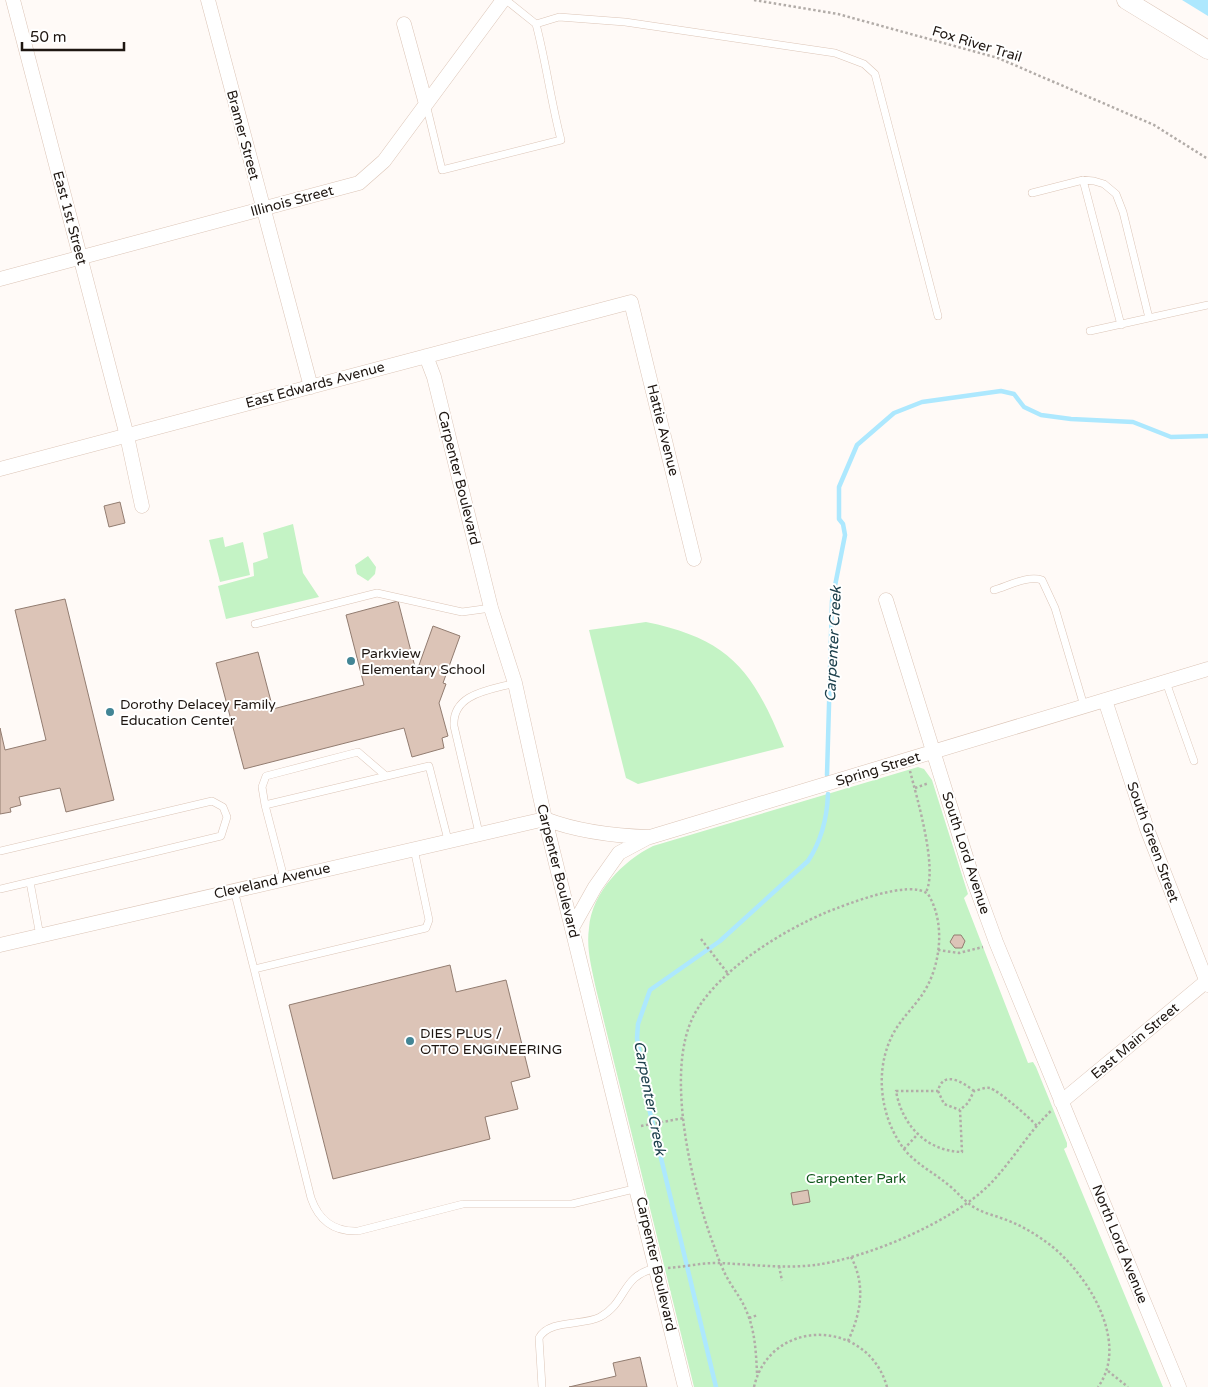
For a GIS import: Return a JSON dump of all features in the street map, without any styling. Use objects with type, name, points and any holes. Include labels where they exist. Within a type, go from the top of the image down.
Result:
[{"type":"street","name":"East 1st Street","points":[[13,0],[81,258],[142,506]]},
{"type":"street","name":"Bramer Street","points":[[208,0],[310,387]]},
{"type":"street","name":"Illinois Street","points":[[0,279],[362,181],[384,161],[504,0]]},
{"type":"street","points":[[1126,0],[1208,50]]},
{"type":"street","points":[[404,24],[426,104]]},
{"type":"street","name":"East Edwards Avenue","points":[[0,469],[631,302]]},
{"type":"street","name":"Hattie Avenue","points":[[631,302],[694,559]]},
{"type":"street","name":"Carpenter Boulevard","points":[[426,356],[434,377],[491,608],[515,684],[545,819],[638,1188],[685,1387]]},
{"type":"street","name":"South Lord Avenue","points":[[886,600],[972,876],[996,942],[1062,1102]]},
{"type":"street","name":"Spring Street","points":[[545,819],[563,826],[601,834],[650,837],[1208,669]]},
{"type":"street","name":"South Green Street","points":[[1104,700],[1147,829],[1207,982]]},
{"type":"street","name":"Cleveland Avenue","points":[[0,945],[545,819]]},
{"type":"street","points":[[572,928],[619,853],[650,837]]},
{"type":"street","name":"East Main Street","points":[[1062,1102],[1207,982]]},
{"type":"street","name":"North Lord Avenue","points":[[1062,1102],[1179,1387]]},
{"type":"lane","points":[[426,104],[442,170],[561,140],[552,103],[547,64],[536,24],[504,0]]},
{"type":"lane","points":[[536,24],[559,17],[625,22],[835,53],[868,66],[875,74],[938,316]]},
{"type":"lane","points":[[1083,180],[1121,325]]},
{"type":"lane","points":[[1032,193],[1083,180],[1104,184],[1116,194],[1121,202],[1149,318]]},
{"type":"lane","points":[[1090,331],[1208,305]]},
{"type":"lane","points":[[994,590],[1029,579],[1042,580],[1055,608],[1084,706]]},
{"type":"lane","points":[[255,624],[377,593],[462,612],[491,608]]},
{"type":"lane","points":[[1166,682],[1194,761]]},
{"type":"lane","points":[[479,833],[454,726],[455,712],[460,704],[468,698],[515,684]]},
{"type":"lane","points":[[284,878],[265,805],[262,787],[266,776],[358,752],[386,776]]},
{"type":"lane","points":[[265,805],[429,766],[448,840]]},
{"type":"lane","points":[[0,851],[212,802],[223,807],[227,817],[221,836],[0,889]]},
{"type":"lane","points":[[254,969],[426,928],[429,920],[414,848]]},
{"type":"lane","points":[[30,882],[40,936]]},
{"type":"lane","points":[[234,890],[310,1198],[315,1211],[322,1220],[334,1228],[345,1231],[358,1230],[463,1204],[572,1204],[638,1188]]},
{"type":"lane","points":[[542,1387],[539,1338],[542,1334],[550,1328],[596,1319],[606,1314],[617,1302],[634,1276],[656,1268]]},
{"type":"path","name":"Fox River Trail","points":[[754,0],[838,14],[998,58],[1154,125],[1208,159]]},
{"type":"path","points":[[909,769],[928,852],[930,880],[926,892]]},
{"type":"path","points":[[754,1387],[757,1373],[755,1342],[749,1318],[729,1281],[712,1240],[698,1196],[684,1118],[682,1061],[687,1034],[695,1014],[706,997],[729,975],[774,940],[828,912],[900,890],[916,888],[930,896],[939,932],[938,950],[931,980],[892,1035],[884,1058],[882,1085],[884,1106],[890,1123],[904,1148],[920,1166],[950,1186],[967,1203],[978,1210],[1031,1232],[1054,1248],[1072,1266],[1094,1299],[1104,1322],[1110,1350],[1108,1371],[1098,1387]]},
{"type":"path","points":[[702,939],[729,975]]},
{"type":"path","points":[[938,950],[963,953],[996,942]]},
{"type":"path","points":[[938,1091],[942,1083],[950,1079],[958,1080],[974,1091],[991,1089],[1038,1126]]},
{"type":"path","points":[[938,1091],[896,1091],[902,1115],[917,1135],[938,1147],[962,1152],[960,1110]]},
{"type":"path","points":[[938,1091],[944,1104],[960,1110]]},
{"type":"path","points":[[960,1110],[968,1103],[974,1091]]},
{"type":"path","points":[[678,1267],[722,1263],[779,1266],[813,1265],[851,1257],[918,1230],[967,1203],[989,1185],[1038,1126],[1062,1102]]},
{"type":"path","points":[[641,1126],[684,1118]]},
{"type":"path","points":[[904,1148],[917,1135]]},
{"type":"path","points":[[848,1341],[858,1317],[861,1296],[858,1277],[851,1257]]},
{"type":"path","points":[[779,1266],[782,1281]]},
{"type":"path","points":[[749,1318],[758,1314]]},
{"type":"path","points":[[757,1373],[775,1351],[796,1339],[827,1334],[848,1341],[870,1355],[882,1373],[887,1387]]},
{"type":"path","points":[[1108,1371],[1128,1387]]},
{"type":"green space","points":[[293,524],[303,573],[319,597],[226,619],[218,586],[254,576],[253,563],[268,558],[263,533]]},
{"type":"green space","points":[[223,537],[225,547],[243,542],[250,575],[220,582],[209,540]]},
{"type":"green space","points":[[368,556],[376,567],[375,574],[368,581],[357,574],[355,565]]},
{"type":"green space","points":[[646,622],[675,629],[699,638],[735,662],[761,698],[784,747],[638,784],[626,778],[589,630]]},
{"type":"green space","name":"Carpenter Park","points":[[918,767],[924,769],[932,780],[968,894],[964,898],[1028,1063],[1033,1062],[1036,1067],[1067,1143],[1067,1147],[1064,1149],[1163,1387],[694,1387],[596,989],[588,944],[591,915],[596,902],[611,879],[631,860],[653,846]]},
{"type":"water","points":[[1182,0],[1208,0],[1208,16]]},
{"type":"building","points":[[120,502],[125,523],[109,527],[104,506]]},
{"type":"building","points":[[65,599],[114,800],[66,812],[60,788],[19,797],[21,805],[10,808],[11,812],[0,814],[0,728],[5,750],[46,740],[15,610]]},
{"type":"building","points":[[398,601],[415,667],[418,668],[433,626],[460,636],[443,683],[446,684],[439,703],[448,736],[442,738],[444,748],[412,757],[404,728],[244,769],[216,663],[258,652],[273,709],[364,685],[346,615]]},
{"type":"building","points":[[954,935],[961,935],[965,941],[962,948],[955,948],[950,942]]},
{"type":"building","name":"DIES PLUS / OTTO ENGINEERING","points":[[450,965],[456,992],[506,980],[530,1077],[511,1082],[518,1109],[485,1117],[490,1139],[333,1179],[289,1005]]},
{"type":"building","points":[[808,1190],[810,1202],[793,1205],[791,1193]]},
{"type":"building","points":[[640,1357],[647,1387],[569,1387],[616,1376],[613,1363]]},
{"type":"waterway","name":"Carpenter Creek","points":[[827,775],[832,601],[845,535],[843,524],[839,519],[839,487],[857,445],[894,413],[922,402],[1001,391],[1014,394],[1024,407],[1041,415],[1071,419],[1133,422],[1171,437],[1208,436]]},
{"type":"waterway","name":"Carpenter Creek","points":[[716,1387],[649,1108],[637,1038],[638,1024],[650,990],[720,941],[808,861],[823,829],[828,794]]},
{"type":"place","name":"Parkview Elementary School","points":[[351,661]]},
{"type":"place","name":"Dorothy Delacey Family Education Center","points":[[110,712]]},
{"type":"place","name":"DIES PLUS / OTTO ENGINEERING","points":[[410,1041]]}]
